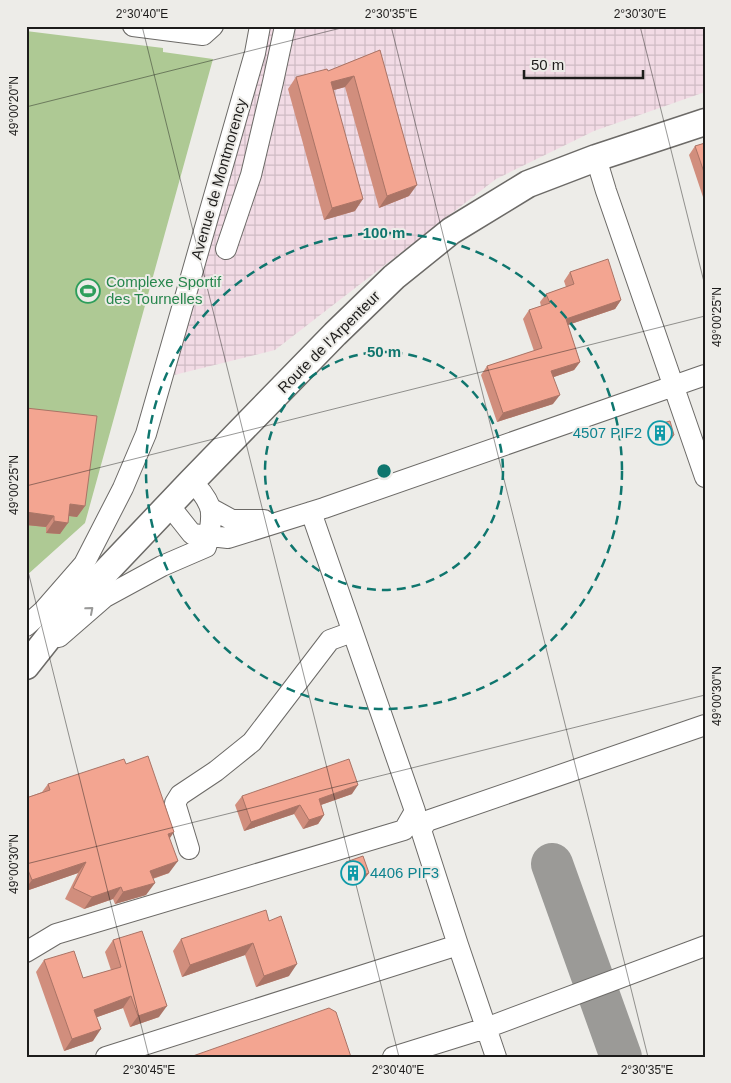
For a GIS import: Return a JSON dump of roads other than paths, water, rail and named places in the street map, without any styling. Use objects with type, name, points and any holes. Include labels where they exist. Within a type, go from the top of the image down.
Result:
[{"type":"main road","name":"Route de l'Arpenteur","points":[[27,665],[75,604],[335,334],[394,277],[451,231],[528,184],[596,158],[705,122]]},
{"type":"street","points":[[133,26],[203,35],[214,26]]},
{"type":"street","points":[[170,43],[205,46],[211,43],[214,38],[214,26]]},
{"type":"street","points":[[226,249],[250,175],[285,26]]},
{"type":"street","name":"Avenue de Montmorency","points":[[26,626],[43,611],[84,564],[123,488],[146,434],[252,63],[252,30]]},
{"type":"street","points":[[596,158],[705,477]]},
{"type":"street","points":[[169,505],[192,534],[228,538],[311,512],[705,375]]},
{"type":"street","points":[[27,665],[105,598],[162,566],[206,547],[210,537],[210,508],[199,488],[191,482]]},
{"type":"street","name":"Avenue de Montmorency","points":[[26,608],[38,600],[76,561],[123,488]]},
{"type":"street","points":[[210,508],[232,520],[279,521]]},
{"type":"street","points":[[26,952],[56,934],[404,830],[415,811],[311,512]]},
{"type":"street","points":[[189,849],[175,803],[180,795],[216,771],[252,742],[330,640],[352,632]]},
{"type":"street","points":[[496,1057],[421,830],[427,821],[705,725]]},
{"type":"street","points":[[106,1057],[458,945]]},
{"type":"street","points":[[393,1057],[486,1028],[705,946]]},
{"type":"place","name":"Complexe Sportif des Tournelles","points":[[88,291]]},
{"type":"place","name":"4507 PIF2","points":[[660,433]]},
{"type":"place","name":"4406 PIF3","points":[[353,873]]}]
